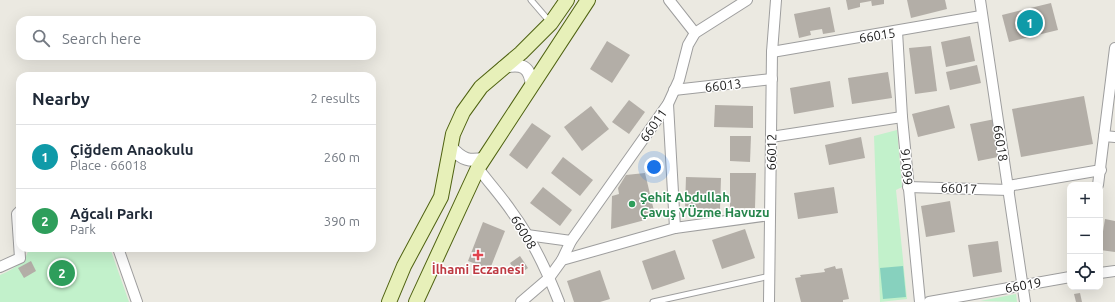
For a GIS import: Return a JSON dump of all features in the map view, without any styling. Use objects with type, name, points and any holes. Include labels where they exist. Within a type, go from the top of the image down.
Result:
[{"type":"main road","points":[[389,302],[404,266],[441,197],[453,134],[463,112],[481,87],[521,53],[551,23],[567,0]]},
{"type":"main road","points":[[416,302],[482,163],[588,0]]},
{"type":"street","points":[[669,0],[695,34],[747,0]]},
{"type":"street","name":"66018","points":[[980,0],[981,16],[1024,285],[1025,302]]},
{"type":"street","name":"66012","points":[[769,302],[772,52],[777,1]]},
{"type":"street","name":"66015","points":[[772,52],[981,16]]},
{"type":"street","name":"66016","points":[[897,31],[902,117],[920,302]]},
{"type":"street","name":"66011","points":[[521,302],[549,278],[562,260],[571,241],[668,104],[679,80],[688,45],[695,34]]},
{"type":"street","points":[[1098,182],[1115,48]]},
{"type":"street","points":[[502,68],[518,65],[524,68],[531,76],[532,86]]},
{"type":"street","name":"66013","points":[[674,90],[772,79]]},
{"type":"street","points":[[668,104],[675,228]]},
{"type":"street","points":[[771,137],[902,117]]},
{"type":"street","points":[[1104,136],[1115,137]]},
{"type":"street","points":[[451,147],[464,159],[482,163]]},
{"type":"street","name":"66008","points":[[482,163],[527,235],[549,278],[559,302]]},
{"type":"street","name":"66017","points":[[908,187],[1009,188],[1100,170]]},
{"type":"street","points":[[562,260],[675,228],[770,215]]},
{"type":"street","points":[[527,235],[571,241]]},
{"type":"street","points":[[0,267],[20,258],[20,252]]},
{"type":"street","points":[[119,252],[137,302]]},
{"type":"street","points":[[1103,273],[1115,271]]},
{"type":"street","name":"66019","points":[[929,302],[976,298],[1024,285],[1067,278]]},
{"type":"lane","points":[[531,0],[551,23]]},
{"type":"lane","points":[[654,302],[770,276]]},
{"type":"green space","points":[[897,130],[902,187],[896,190],[907,299],[880,302],[874,136]]},
{"type":"green space","points":[[111,252],[129,302],[0,302],[0,275],[18,265],[27,253]]},
{"type":"green space","points":[[903,266],[906,297],[883,299],[880,268]]},
{"type":"green space","points":[[1016,294],[1017,302],[980,301]]},
{"type":"building","points":[[846,0],[871,1],[860,3],[860,7],[848,10]]},
{"type":"building","points":[[871,0],[884,0],[884,4],[872,6]]},
{"type":"building","points":[[907,0],[945,0],[947,9],[911,18]]},
{"type":"building","points":[[1051,3],[1058,30],[1009,42],[1002,15]]},
{"type":"building","points":[[830,7],[835,32],[823,34],[822,29],[810,31],[811,35],[799,38],[794,14]]},
{"type":"building","points":[[970,36],[975,61],[946,67],[941,42]]},
{"type":"building","points":[[607,41],[630,55],[612,83],[590,69]]},
{"type":"building","points":[[931,46],[937,91],[915,94],[909,48]]},
{"type":"building","points":[[977,65],[981,83],[950,90],[946,72]]},
{"type":"building","points":[[888,72],[892,98],[852,104],[848,78]]},
{"type":"building","points":[[830,81],[834,107],[794,114],[790,88]]},
{"type":"building","points":[[1084,96],[1093,144],[1021,157],[1012,109]]},
{"type":"building","points":[[629,100],[645,112],[629,134],[612,122]]},
{"type":"building","points":[[715,105],[753,106],[753,128],[714,127]]},
{"type":"building","points":[[949,105],[955,128],[918,137],[912,114]]},
{"type":"building","points":[[591,106],[609,129],[582,151],[564,127]]},
{"type":"building","points":[[995,119],[1003,156],[978,161],[970,124]]},
{"type":"building","points":[[532,123],[551,136],[527,169],[509,155]]},
{"type":"building","points":[[730,136],[751,136],[750,162],[730,161]]},
{"type":"building","points":[[861,137],[865,158],[829,165],[825,145]]},
{"type":"building","points":[[563,157],[593,180],[580,196],[551,173]]},
{"type":"building","name":"Şehit Abdullah Çavuş YÜzme Havuzu","points":[[645,173],[654,211],[643,215],[645,220],[611,229],[612,196],[619,194],[618,188],[626,175]]},
{"type":"building","points":[[730,173],[756,173],[755,208],[730,208]]},
{"type":"building","points":[[686,177],[721,178],[720,209],[685,208]]},
{"type":"building","points":[[543,187],[572,210],[560,226],[530,203]]},
{"type":"building","points":[[834,187],[838,213],[798,219],[794,193]]},
{"type":"building","points":[[950,201],[955,232],[926,237],[921,206]]},
{"type":"building","points":[[1105,219],[1115,221],[1115,252],[1103,250],[1103,231]]},
{"type":"building","points":[[483,222],[505,231],[490,269],[468,261]]},
{"type":"building","points":[[745,229],[755,258],[722,269],[712,240]]},
{"type":"building","points":[[998,241],[1002,272],[973,277],[968,245]]},
{"type":"building","points":[[675,250],[685,279],[652,290],[642,261]]},
{"type":"building","points":[[520,256],[528,268],[518,275],[510,263]]},
{"type":"building","points":[[31,261],[36,271],[24,278],[18,268]]},
{"type":"building","points":[[835,266],[836,269],[842,268],[849,299],[843,300],[843,302],[801,302],[795,278],[801,277],[800,275],[825,272],[824,269]]},
{"type":"building","points":[[600,270],[610,299],[600,302],[574,302],[567,281]]},
{"type":"building","points":[[1080,293],[1082,302],[1076,302],[1074,294]]},
{"type":"place","name":"Çiğdem Anaokulu","points":[[1030,23]]},
{"type":"place","name":"Şehit Abdullah Çavuş YÜzme Havuzu","points":[[632,204]]},
{"type":"place","name":"İlhami Eczanesi","points":[[478,255]]},
{"type":"place","name":"Ağcalı Parkı","points":[[62,273]]}]
